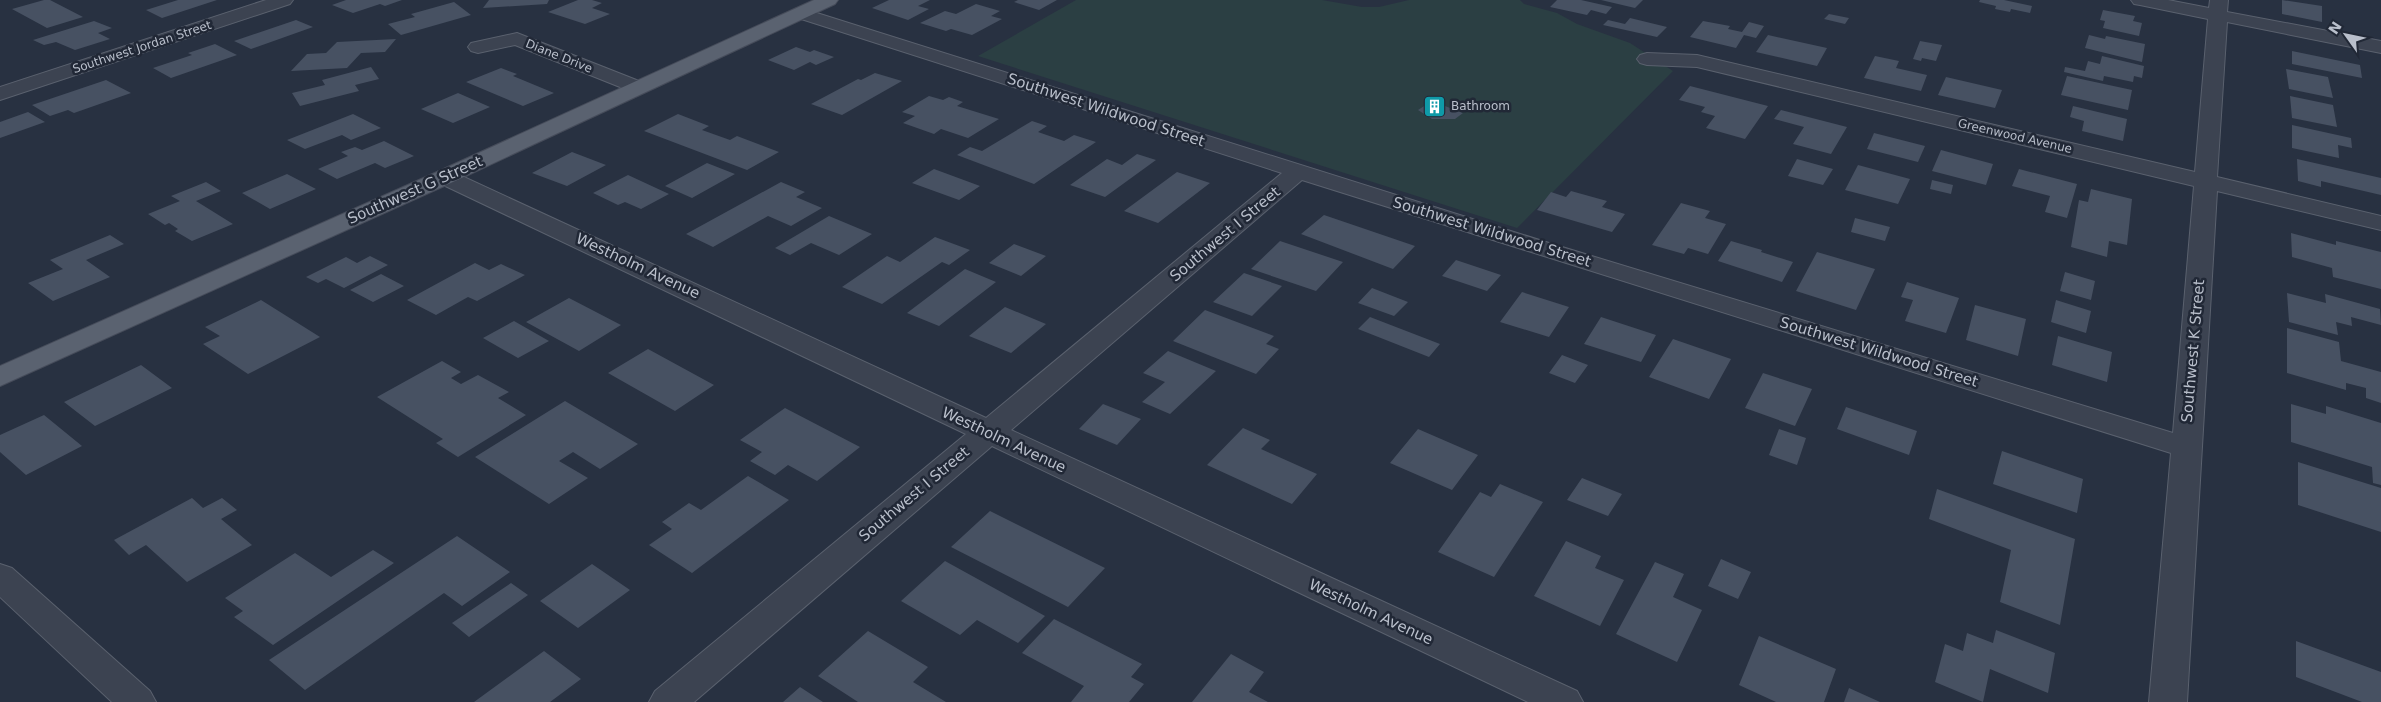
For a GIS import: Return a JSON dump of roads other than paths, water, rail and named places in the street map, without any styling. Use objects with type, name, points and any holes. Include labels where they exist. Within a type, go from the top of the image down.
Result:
[{"type":"main road","name":"Southwest G Street","points":[[0,378],[445,177],[829,0]]},
{"type":"street","name":"Southwest Jordan Street","points":[[0,94],[284,0]]},
{"type":"street","points":[[2140,0],[2219,8],[2381,47]]},
{"type":"street","name":"Southwest K Street","points":[[2168,702],[2185,447],[2219,8]]},
{"type":"street","name":"Southwest Wildwood Street","points":[[801,12],[1299,171],[2185,447]]},
{"type":"street","name":"Diane Drive","points":[[478,47],[517,39],[637,87]]},
{"type":"street","name":"Greenwood Avenue","points":[[1647,59],[1697,61],[2381,223]]},
{"type":"street","points":[[6,74],[25,86]]},
{"type":"street","name":"Southwest I Street","points":[[668,702],[1299,171]]},
{"type":"street","name":"Westholm Avenue","points":[[445,177],[612,253],[987,432],[1564,702]]},
{"type":"street","points":[[0,577],[137,702]]},
{"type":"place","name":"Bathroom","points":[[1435,106]]}]
